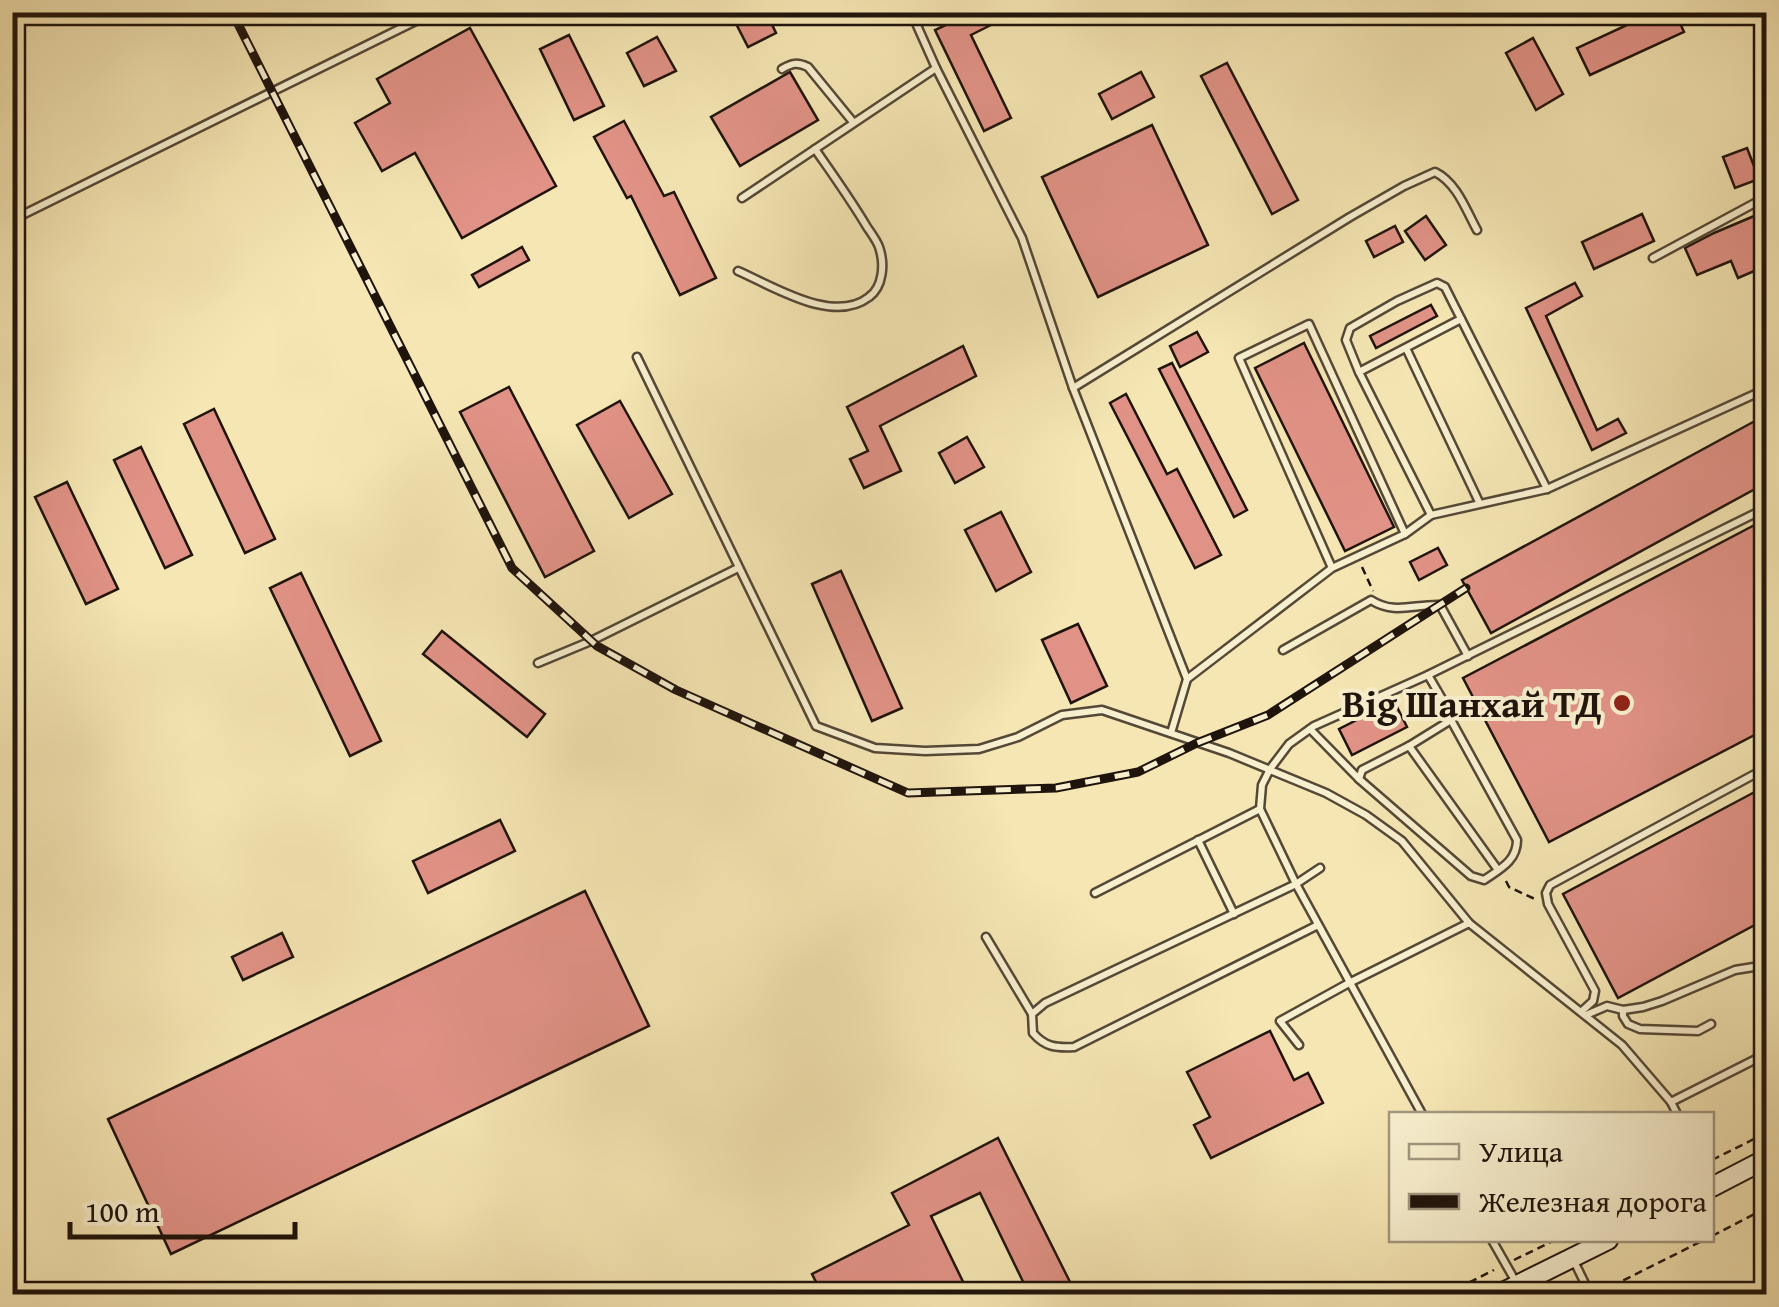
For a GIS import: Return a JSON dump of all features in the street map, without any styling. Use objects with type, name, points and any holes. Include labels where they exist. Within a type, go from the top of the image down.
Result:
[{"type":"main road","points":[[1714,1186],[1766,1159]]},
{"type":"main road","points":[[1499,1294],[1604,1242]]},
{"type":"lane","points":[[12,24],[36,12]]},
{"type":"lane","points":[[12,220],[434,12]]},
{"type":"lane","points":[[911,12],[1022,238],[1073,388],[1187,679]]},
{"type":"lane","points":[[782,69],[791,63],[808,66],[852,122]]},
{"type":"lane","points":[[742,198],[936,68]]},
{"type":"lane","points":[[738,271],[814,304],[833,308],[860,305],[878,291],[882,276],[879,248],[815,149]]},
{"type":"lane","points":[[1073,388],[1377,201],[1435,172],[1452,186],[1477,230]]},
{"type":"lane","points":[[1653,258],[1766,197]]},
{"type":"lane","points":[[1431,515],[1346,340],[1350,328],[1426,287],[1442,284],[1547,488]]},
{"type":"lane","points":[[1359,372],[1461,319]]},
{"type":"lane","points":[[1332,568],[1238,358],[1248,352],[1309,324],[1405,534]]},
{"type":"lane","points":[[1406,348],[1479,502]]},
{"type":"lane","points":[[638,357],[816,726],[876,748],[979,748],[1018,737],[1062,715],[1102,710],[1270,769],[1326,793],[1366,814],[1402,841],[1469,923],[1622,1045],[1672,1102],[1676,1112]]},
{"type":"lane","points":[[1171,733],[1187,679],[1332,568],[1405,534],[1431,515],[1547,488],[1766,389]]},
{"type":"lane","points":[[1421,1112],[1296,884],[1260,809],[1262,786],[1270,769],[1289,744],[1310,729],[1468,656],[1766,508]]},
{"type":"lane","points":[[538,664],[738,568]]},
{"type":"lane","points":[[1284,650],[1371,600],[1383,608],[1402,610],[1440,604],[1468,656]]},
{"type":"lane","points":[[1310,729],[1358,780],[1471,876],[1484,880],[1512,860],[1517,840],[1428,675]]},
{"type":"lane","points":[[1358,780],[1362,770],[1451,720]]},
{"type":"lane","points":[[1409,746],[1498,870]]},
{"type":"lane","points":[[1584,1013],[1595,991],[1548,904],[1546,893],[1550,885],[1766,768]]},
{"type":"lane","points":[[1095,893],[1260,809]]},
{"type":"lane","points":[[1198,840],[1234,914]]},
{"type":"lane","points":[[1032,1014],[1045,1004],[1296,884],[1320,868]]},
{"type":"lane","points":[[1299,1046],[1280,1021],[1469,923]]},
{"type":"lane","points":[[986,937],[1032,1014],[1033,1033],[1042,1043],[1061,1048],[1074,1046],[1318,925]]},
{"type":"lane","points":[[1584,1013],[1607,1006],[1623,1010],[1662,1002],[1735,970],[1766,965]]},
{"type":"lane","points":[[1623,1010],[1628,1024],[1640,1029],[1698,1032],[1711,1024]]},
{"type":"lane","points":[[1672,1102],[1766,1054]]},
{"type":"lane","points":[[1493,1242],[1518,1285]]},
{"type":"lane","points":[[1572,1258],[1592,1294]]},
{"type":"path","points":[[1357,556],[1373,588],[1371,600]]},
{"type":"path","points":[[1498,870],[1509,886],[1548,904]]},
{"type":"path","points":[[1714,1159],[1766,1132]]},
{"type":"path","points":[[1714,1235],[1766,1208]]},
{"type":"path","points":[[1592,1294],[1700,1242]]},
{"type":"building","points":[[730,12],[766,12],[776,33],[748,47]]},
{"type":"building","points":[[946,12],[1017,12],[971,35],[1011,118],[984,131],[935,30],[950,23]]},
{"type":"building","points":[[1655,12],[1675,12],[1684,32],[1590,75],[1577,48]]},
{"type":"building","points":[[470,28],[556,186],[462,238],[415,153],[382,171],[355,123],[390,103],[377,79]]},
{"type":"building","points":[[569,35],[604,106],[574,120],[540,49]]},
{"type":"building","points":[[657,37],[676,71],[644,86],[627,53]]},
{"type":"building","points":[[1533,38],[1563,94],[1536,110],[1506,53]]},
{"type":"building","points":[[1227,63],[1298,200],[1272,214],[1201,76]]},
{"type":"building","points":[[790,72],[818,120],[740,166],[711,117]]},
{"type":"building","points":[[1141,72],[1154,97],[1112,119],[1099,94]]},
{"type":"building","points":[[624,121],[664,196],[674,192],[716,278],[680,295],[631,196],[627,198],[594,137]]},
{"type":"building","points":[[1152,125],[1208,245],[1098,297],[1042,177]]},
{"type":"building","points":[[1747,148],[1759,179],[1735,188],[1723,157]]},
{"type":"building","points":[[1766,211],[1766,266],[1738,278],[1731,261],[1697,275],[1685,248]]},
{"type":"building","points":[[1642,214],[1654,241],[1594,269],[1582,242]]},
{"type":"building","points":[[1426,216],[1446,245],[1425,260],[1405,231]]},
{"type":"building","points":[[1395,226],[1403,242],[1374,257],[1366,241]]},
{"type":"building","points":[[522,247],[529,260],[479,287],[472,275]]},
{"type":"building","points":[[1575,283],[1582,296],[1546,316],[1597,430],[1618,419],[1626,433],[1592,450],[1526,308]]},
{"type":"building","points":[[1431,305],[1437,316],[1376,348],[1370,336]]},
{"type":"building","points":[[1197,332],[1208,352],[1180,367],[1170,346]]},
{"type":"building","points":[[1304,343],[1394,527],[1345,551],[1255,368]]},
{"type":"building","points":[[963,346],[976,376],[880,426],[901,471],[864,488],[850,459],[868,451],[847,407]]},
{"type":"building","points":[[1172,363],[1247,510],[1234,517],[1159,369]]},
{"type":"building","points":[[509,387],[594,551],[545,577],[460,412]]},
{"type":"building","points":[[1126,394],[1167,474],[1177,469],[1221,555],[1195,568],[1110,403]]},
{"type":"building","points":[[620,401],[672,494],[629,518],[577,425]]},
{"type":"building","points":[[214,409],[275,539],[245,553],[184,424]]},
{"type":"building","points":[[1766,415],[1766,483],[1491,633],[1462,580]]},
{"type":"building","points":[[967,437],[984,467],[955,483],[939,453]]},
{"type":"building","points":[[141,447],[192,555],[165,568],[114,460]]},
{"type":"building","points":[[67,482],[118,589],[86,604],[35,497]]},
{"type":"building","points":[[1001,512],[1031,572],[996,591],[965,530]]},
{"type":"building","name":"Big Шанхай ТД","points":[[1766,519],[1766,729],[1549,842],[1463,678]]},
{"type":"building","points":[[1438,548],[1447,565],[1419,580],[1410,562]]},
{"type":"building","points":[[841,571],[902,708],[872,721],[812,584]]},
{"type":"building","points":[[301,573],[381,741],[350,756],[270,588]]},
{"type":"building","points":[[1078,624],[1107,686],[1071,703],[1042,640]]},
{"type":"building","points":[[442,631],[545,714],[527,737],[423,654]]},
{"type":"building","points":[[1394,701],[1407,727],[1352,755],[1339,729]]},
{"type":"building","points":[[1766,786],[1766,919],[1618,998],[1563,894]]},
{"type":"building","points":[[500,820],[515,851],[428,893],[413,861]]},
{"type":"building","points":[[585,891],[649,1026],[171,1254],[108,1119]]},
{"type":"building","points":[[282,933],[293,957],[243,980],[232,957]]},
{"type":"building","points":[[1270,1031],[1294,1080],[1308,1073],[1323,1103],[1211,1158],[1194,1125],[1210,1117],[1187,1072]]},
{"type":"building","points":[[998,1138],[1076,1294],[1029,1294],[980,1193],[931,1216],[969,1294],[822,1294],[812,1274],[909,1225],[892,1193]]},
{"type":"railway","points":[[232,12],[512,568],[597,646],[676,690],[908,793],[1056,788],[1138,772],[1268,715],[1466,588]]},
{"type":"place","name":"Big Шанхай ТД","points":[[1622,703]]}]
